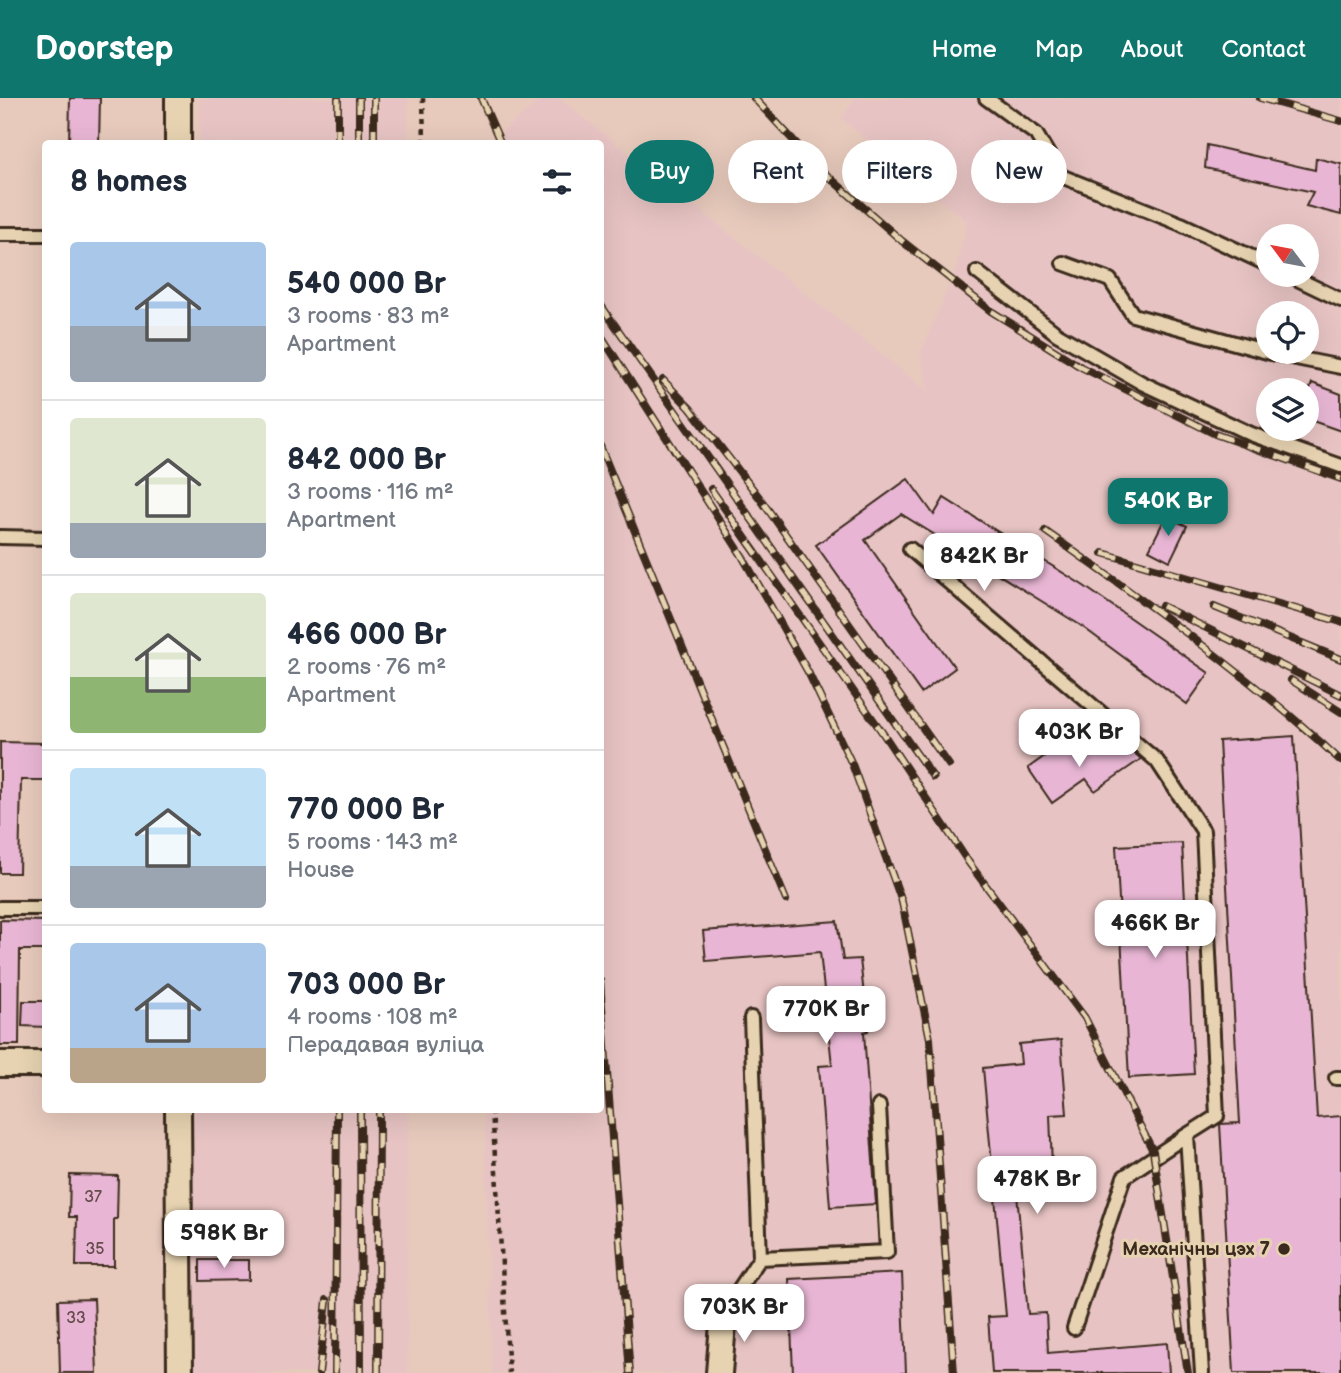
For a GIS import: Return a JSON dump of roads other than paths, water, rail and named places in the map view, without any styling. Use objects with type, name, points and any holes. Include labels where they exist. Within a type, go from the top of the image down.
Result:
[{"type":"street","points":[[177,98],[178,140]]},
{"type":"street","points":[[0,1064],[42,1064]]},
{"type":"street","points":[[178,1113],[180,1373]]},
{"type":"street","points":[[719,1373],[724,1312]]},
{"type":"lane","points":[[986,98],[1036,134],[1061,176],[1181,224],[1256,259]]},
{"type":"lane","points":[[0,234],[42,234]]},
{"type":"lane","points":[[1063,263],[1110,280],[1133,315],[1272,353],[1341,367]]},
{"type":"lane","points":[[977,272],[1057,334],[1142,383],[1251,434],[1341,466]]},
{"type":"lane","points":[[1314,287],[1341,300]]},
{"type":"lane","points":[[0,537],[42,538]]},
{"type":"lane","points":[[910,549],[1157,761],[1203,831],[1217,1116],[1124,1177],[1074,1328]]},
{"type":"lane","points":[[0,908],[42,908]]},
{"type":"lane","points":[[724,1312],[760,1258],[751,1018]]},
{"type":"lane","points":[[760,1258],[887,1252],[879,1106]]},
{"type":"lane","points":[[1187,1135],[1202,1373]]},
{"type":"railway","points":[[338,98],[338,140]]},
{"type":"railway","points":[[359,98],[359,140]]},
{"type":"railway","points":[[374,98],[374,140]]},
{"type":"railway","points":[[481,98],[499,140]]},
{"type":"railway","points":[[754,98],[821,170],[902,241],[991,311],[1081,367],[1215,434],[1341,479]]},
{"type":"railway","points":[[1260,98],[1341,121]]},
{"type":"railway","points":[[604,310],[933,777]]},
{"type":"railway","points":[[604,340],[741,554],[808,672],[852,764],[902,902],[930,1039],[954,1373]]},
{"type":"railway","points":[[663,380],[690,408],[759,497],[949,765]]},
{"type":"railway","points":[[604,456],[786,900]]},
{"type":"railway","points":[[711,489],[882,732],[969,863],[1085,1018],[1153,1151],[1188,1373]]},
{"type":"railway","points":[[1045,531],[1234,670],[1341,761]]},
{"type":"railway","points":[[1103,553],[1341,622]]},
{"type":"railway","points":[[1162,606],[1341,695]]},
{"type":"railway","points":[[1214,607],[1341,659]]},
{"type":"railway","points":[[1291,680],[1341,712]]},
{"type":"railway","points":[[604,1033],[630,1373]]},
{"type":"railway","points":[[335,1373],[337,1113]]},
{"type":"railway","points":[[360,1113],[361,1373]]},
{"type":"railway","points":[[378,1373],[379,1113]]},
{"type":"railway","points":[[319,1373],[327,1300]]},
{"type":"place","name":"Механічны цэх 7","points":[[1284,1249]]}]
